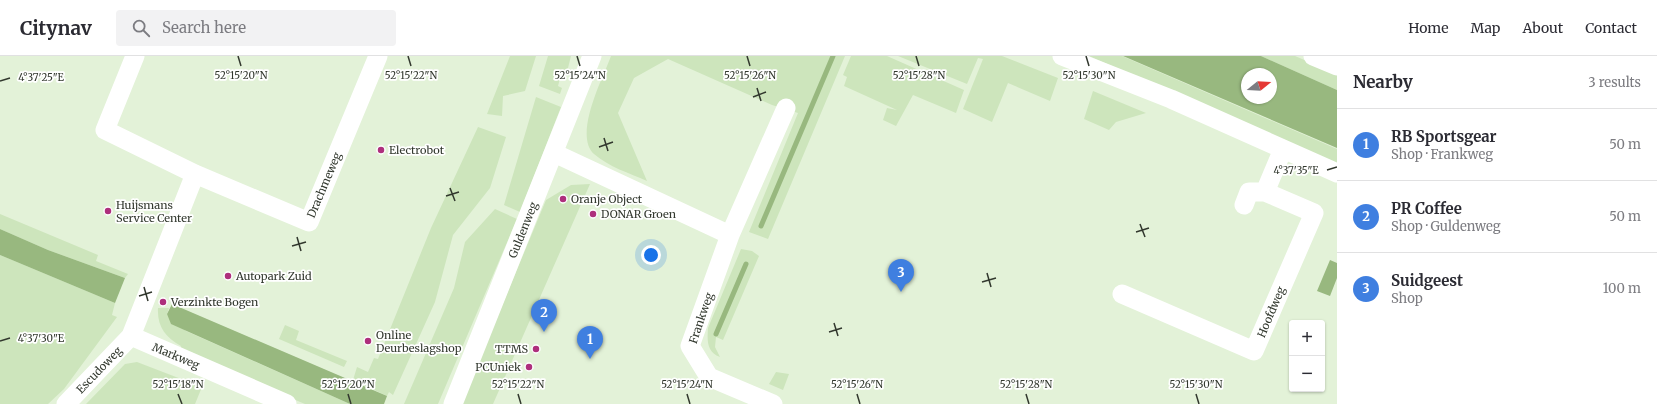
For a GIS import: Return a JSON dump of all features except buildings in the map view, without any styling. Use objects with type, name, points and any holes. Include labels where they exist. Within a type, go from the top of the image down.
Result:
[{"type":"street","name":"Drachmeweg","points":[[135,56],[105,130],[195,174],[310,222],[378,56]]},
{"type":"street","name":"Guldenweg","points":[[453,404],[592,56]]},
{"type":"street","points":[[1062,56],[1171,99],[1337,173]]},
{"type":"street","points":[[1313,56],[1337,66]]},
{"type":"street","name":"Frankweg","points":[[773,404],[709,377],[690,346],[730,235],[786,108]]},
{"type":"street","points":[[1244,205],[1249,192],[1265,192],[1283,149]]},
{"type":"street","points":[[554,153],[730,235]]},
{"type":"street","points":[[131,336],[195,174]]},
{"type":"street","name":"Hoofdweg","points":[[1122,294],[1254,351],[1314,213],[1265,192]]},
{"type":"street","name":"Escudoweg","points":[[66,404],[131,336]]},
{"type":"street","name":"Markweg","points":[[131,336],[287,404]]},
{"type":"shaded area","points":[[510,56],[536,56],[525,91],[503,96],[502,116],[487,114]]},
{"type":"shaded area","points":[[548,56],[571,56],[567,72],[562,71],[558,86],[562,88],[560,94],[539,86]]},
{"type":"shaded area","points":[[611,56],[845,56],[768,239],[749,232],[798,113],[772,105],[668,59],[634,78],[618,113],[647,181],[606,163],[594,154],[588,145],[588,120]]},
{"type":"shaded area","points":[[851,56],[887,56],[964,90],[956,113],[913,95],[896,126],[883,120],[887,108],[897,110],[844,86],[847,77],[843,75]]},
{"type":"shaded area","points":[[898,56],[1002,56],[1058,78],[1050,101],[1008,83],[992,122],[963,109],[983,59],[978,58],[967,84]]},
{"type":"shaded area","points":[[1089,56],[1122,56],[1337,149],[1337,164]]},
{"type":"shaded area","points":[[1123,56],[1261,56],[1337,90],[1337,148]]},
{"type":"shaded area","points":[[1261,56],[1295,56],[1337,74],[1337,90]]},
{"type":"shaded area","points":[[1093,91],[1146,113],[1116,122],[1109,130],[1084,119]]},
{"type":"shaded area","points":[[536,97],[561,107],[520,212],[504,205]]},
{"type":"shaded area","points":[[478,127],[506,137],[490,188],[453,235],[435,302],[393,395],[389,392],[387,396],[353,380],[357,367],[368,372],[374,358],[378,359],[431,228]]},
{"type":"shaded area","points":[[590,184],[493,404],[461,404],[546,200],[571,185]]},
{"type":"shaded area","points":[[495,209],[517,219],[438,404],[404,404],[454,288],[465,242]]},
{"type":"shaded area","points":[[0,214],[98,255],[96,261],[128,274],[125,278],[48,250],[0,229]]},
{"type":"shaded area","points":[[0,229],[48,250],[125,278],[115,303],[0,255]]},
{"type":"shaded area","points":[[741,249],[752,251],[759,256],[723,340],[716,337],[715,347],[720,357],[710,349],[708,328]]},
{"type":"shaded area","points":[[0,255],[115,303],[112,315],[117,317],[64,389],[48,404],[0,404]]},
{"type":"shaded area","points":[[1330,260],[1337,263],[1337,278],[1330,296],[1317,291]]},
{"type":"shaded area","points":[[172,304],[387,396],[384,404],[350,404],[171,324],[167,314]]},
{"type":"shaded area","points":[[158,308],[169,308],[167,314],[186,331],[350,404],[305,404],[180,352],[181,346],[166,335],[161,326]]},
{"type":"shaded area","points":[[285,325],[299,331],[296,340],[347,361],[344,367],[279,339]]},
{"type":"shaded area","points":[[137,362],[202,387],[195,404],[86,404],[125,364]]},
{"type":"shaded area","points":[[776,372],[789,374],[783,390],[769,384]]},
{"type":"waterway","points":[[761,226],[833,56]]},
{"type":"waterway","points":[[716,334],[746,264]]},
{"type":"place","name":"Electrobot","points":[[381,150]]},
{"type":"place","name":"Oranje Object","points":[[563,199]]},
{"type":"place","name":"Huijsmans Service Center","points":[[108,211]]},
{"type":"place","name":"DONAR Groen","points":[[593,214]]},
{"type":"place","name":"Autopark Zuid","points":[[228,276]]},
{"type":"place","name":"Suidgeest","points":[[901,292]]},
{"type":"place","name":"Verzinkte Bogen","points":[[163,302]]},
{"type":"place","name":"PR Coffee","points":[[544,332]]},
{"type":"place","name":"Online Deurbeslagshop","points":[[368,341]]},
{"type":"place","name":"TTMS","points":[[536,349]]},
{"type":"place","name":"RB Sportsgear","points":[[590,359]]},
{"type":"place","name":"PCUniek","points":[[529,367]]}]
